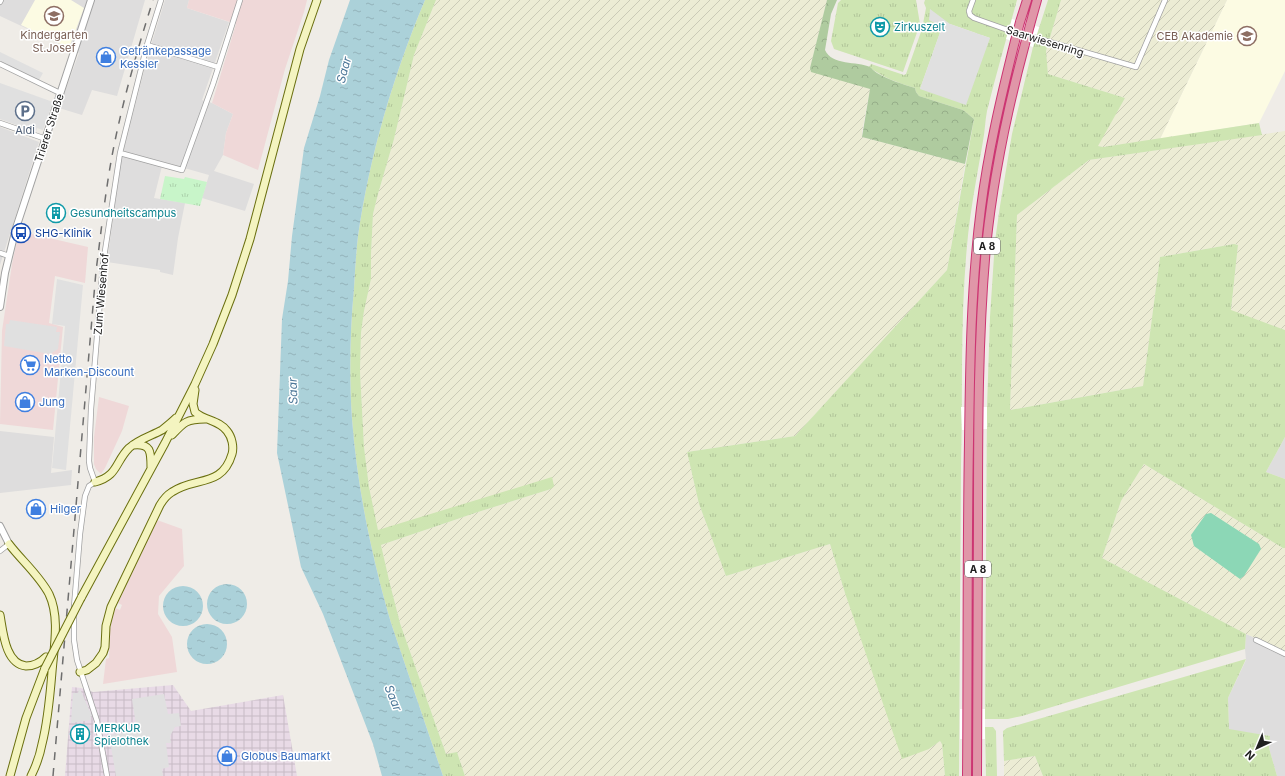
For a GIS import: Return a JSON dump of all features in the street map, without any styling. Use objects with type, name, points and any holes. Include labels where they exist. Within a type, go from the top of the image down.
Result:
[{"type":"highway","name":"A 8","points":[[967,776],[969,407],[971,318],[981,209],[994,130],[1015,41],[1027,0]]},
{"type":"highway","name":"A 8","points":[[977,776],[979,407],[981,319],[986,246],[1004,132],[1013,86],[1037,0]]},
{"type":"main road","points":[[10,776],[26,718],[45,668],[80,598],[180,415],[214,344],[250,239],[300,49],[317,0]]},
{"type":"main road","points":[[80,672],[96,663],[103,653],[105,647],[106,626],[111,607],[136,552],[160,505],[165,498],[173,492],[218,476],[229,463],[233,450],[232,441],[227,431],[218,423],[198,414],[194,409],[195,384]]},
{"type":"main road","points":[[95,482],[103,480],[111,474],[126,452],[133,445],[161,430],[180,415]]},
{"type":"main road","points":[[165,443],[181,425],[193,419],[206,418]]},
{"type":"main road","points":[[133,445],[144,445],[149,449],[151,468]]},
{"type":"main road","points":[[9,544],[39,579],[49,594],[56,624],[50,696],[45,732],[38,758],[31,776]]},
{"type":"main road","points":[[0,615],[8,652],[16,662],[22,665],[32,666],[42,661],[59,640]]},
{"type":"street","name":"Trierer Straße","points":[[0,308],[9,256],[16,228],[91,0]]},
{"type":"street","name":"Zum Wiesenhof","points":[[95,482],[88,461],[103,264],[120,153],[147,45],[161,0]]},
{"type":"street","points":[[120,153],[182,170],[240,0]]},
{"type":"street","name":"Saarwiesenring","points":[[973,0],[969,11],[970,15],[974,18],[1005,29],[1136,67],[1165,0]]},
{"type":"street","points":[[147,45],[218,67]]},
{"type":"street","points":[[0,64],[60,93]]},
{"type":"street","points":[[0,123],[46,139]]},
{"type":"street","points":[[0,253],[9,256]]},
{"type":"street","points":[[95,482],[89,486],[85,496],[73,624],[75,649],[80,672],[97,721],[107,776]]},
{"type":"street","points":[[0,526],[9,544],[0,551]]},
{"type":"street","points":[[1256,640],[1285,654]]},
{"type":"shaded area","points":[[0,0],[145,0],[117,96],[92,90],[82,115],[59,108],[79,53],[0,16]]},
{"type":"shaded area","name":"Kindergarten St.Josef","points":[[35,0],[71,0],[84,8],[69,48],[21,25]]},
{"type":"shaded area","points":[[165,0],[189,0],[187,8],[229,22],[202,100],[212,103],[233,114],[226,133],[223,155],[214,171],[254,184],[245,211],[202,198],[209,175],[163,162],[154,198],[185,203],[173,275],[160,272],[160,270],[107,262],[121,160],[148,55]]},
{"type":"shaded area","points":[[189,0],[307,0],[285,69],[258,170],[223,155],[226,133],[233,114],[212,103],[236,24],[187,8]]},
{"type":"shaded area","points":[[436,0],[827,0],[810,68],[870,89],[862,137],[965,164],[947,270],[795,436],[687,452],[699,504],[726,576],[830,544],[845,593],[929,749],[940,741],[942,744],[945,776],[465,776],[457,752],[446,754],[400,623],[381,545],[551,489],[552,478],[378,531],[369,487],[364,447],[360,371],[361,333],[371,279],[373,214],[394,139],[414,55]]},
{"type":"shaded area","points":[[1061,0],[1227,0],[1160,139],[1103,147],[1097,146],[1125,98],[1048,74],[1046,51]]},
{"type":"shaded area","name":"CEB Akademie","points":[[1227,0],[1285,0],[1285,71],[1259,123],[1160,139]]},
{"type":"shaded area","points":[[930,9],[950,24],[990,38],[966,105],[920,89],[942,27],[929,20]]},
{"type":"shaded area","points":[[0,52],[43,73],[39,80],[0,61]]},
{"type":"shaded area","name":"Aldi","points":[[0,83],[53,102],[43,130],[37,128],[36,132],[0,119]]},
{"type":"shaded area","points":[[0,127],[39,142],[0,265]]},
{"type":"shaded area","points":[[1285,131],[1285,330],[1231,311],[1238,245],[1234,244],[1160,257],[1143,386],[1010,410],[1017,215],[1089,160]]},
{"type":"shaded area","points":[[19,231],[88,247],[85,283],[55,276],[49,323],[63,327],[53,430],[0,424],[2,331],[12,264]]},
{"type":"shaded area","points":[[57,279],[83,285],[66,470],[52,468],[65,326],[52,324]]},
{"type":"shaded area","points":[[10,320],[57,327],[56,332],[60,332],[58,349],[50,354],[4,346],[6,324],[9,324]]},
{"type":"shaded area","points":[[99,397],[129,406],[122,431],[101,474],[96,469],[94,464],[94,437]]},
{"type":"shaded area","points":[[0,431],[54,437],[51,473],[72,470],[71,485],[0,493]]},
{"type":"shaded area","points":[[1285,437],[1285,479],[1266,472]]},
{"type":"shaded area","points":[[1144,464],[1285,548],[1285,651],[1246,634],[1102,558],[1121,501]]},
{"type":"shaded area","points":[[157,520],[182,529],[184,566],[159,596],[158,614],[172,637],[177,672],[103,684],[106,659],[109,658],[110,629],[115,608],[120,610],[122,605],[118,603]]},
{"type":"shaded area","points":[[1246,634],[1285,651],[1285,776],[1277,776],[1269,748],[1270,736],[1229,730],[1228,698],[1246,660]]},
{"type":"shaded area","points":[[173,685],[191,711],[283,695],[297,776],[65,776],[72,687],[93,692]]},
{"type":"shaded area","points":[[79,689],[92,716],[90,717],[91,720],[71,723],[73,693],[78,693]]},
{"type":"shaded area","points":[[164,694],[168,714],[179,713],[181,726],[175,727],[170,736],[171,743],[166,743],[169,767],[162,769],[163,776],[116,776],[109,735],[137,731],[132,699]]},
{"type":"shaded area","points":[[1035,756],[1043,776],[1004,776],[1004,761]]},
{"type":"green space","points":[[425,0],[436,0],[414,55],[394,139],[373,214],[371,279],[361,333],[360,371],[364,447],[369,487],[378,530],[552,477],[554,486],[551,489],[381,545],[400,623],[446,754],[457,752],[465,776],[443,776],[391,623],[366,522],[354,445],[351,403],[350,353],[352,320],[357,242],[363,205],[376,145],[393,86]]},
{"type":"green space","points":[[827,0],[837,0],[831,14],[825,50],[828,55],[839,61],[870,67],[886,78],[915,88],[919,96],[963,110],[974,119],[965,164],[862,137],[870,89],[811,72],[810,68]]},
{"type":"green space","points":[[841,0],[916,0],[920,24],[903,72],[834,49],[831,41],[838,3]]},
{"type":"green space","points":[[925,0],[1017,0],[987,111],[967,246],[963,301],[962,357],[959,776],[945,776],[942,744],[940,741],[929,749],[902,759],[845,593],[830,544],[726,576],[699,504],[687,452],[795,436],[947,270],[974,119],[963,110],[919,96],[915,88],[879,74],[869,67],[871,64],[904,75],[906,74],[922,29],[926,8],[924,3]],"holes":[[[950,24],[990,38],[920,89],[942,27]]]},
{"type":"green space","points":[[1048,0],[1061,0],[1046,51],[1048,74],[1125,98],[1098,146],[1103,147],[1259,123],[1262,135],[1089,160],[1017,215],[1010,410],[1143,386],[1160,257],[1234,244],[1238,245],[1231,310],[1285,330],[1285,437],[1266,472],[1285,479],[1285,548],[1144,464],[1121,501],[1102,558],[1246,634],[1245,649],[1022,716],[1008,719],[985,719],[987,407],[990,317],[995,241],[1012,134],[1033,47]]},
{"type":"green space","points":[[165,176],[184,179],[185,177],[207,182],[200,206],[160,199]]},
{"type":"green space","points":[[1211,513],[1259,544],[1261,549],[1244,576],[1240,579],[1194,546],[1191,535],[1206,514]]},
{"type":"green space","points":[[1246,659],[1228,698],[1229,729],[1270,736],[1269,748],[1277,776],[1043,776],[1035,756],[1004,761],[1003,731],[1007,728]]},
{"type":"green space","points":[[985,727],[993,727],[996,731],[997,776],[986,776]]},
{"type":"water","name":"Saar","points":[[350,0],[425,0],[393,86],[376,145],[363,205],[357,242],[350,353],[350,386],[354,445],[366,522],[372,548],[391,623],[443,776],[382,776],[373,744],[323,614],[301,567],[277,453],[282,319],[304,148],[329,60]]},
{"type":"water","points":[[227,584],[238,587],[244,593],[247,604],[244,615],[238,621],[227,624],[216,621],[210,615],[207,604],[210,593],[216,587]]},
{"type":"water","points":[[183,586],[194,589],[200,595],[203,606],[200,617],[194,623],[183,626],[172,623],[166,617],[163,606],[166,595],[172,589]]},
{"type":"water","points":[[207,624],[218,627],[224,633],[227,644],[224,655],[218,661],[207,664],[196,661],[190,655],[187,644],[190,633],[196,627]]},
{"type":"pier","points":[[1012,19],[1039,27],[1033,47],[1006,39]]},
{"type":"pier","points":[[961,407],[987,407],[987,429],[962,430]]},
{"type":"pier","points":[[960,709],[985,709],[985,739],[960,739]]},
{"type":"railway","points":[[53,776],[96,271],[103,214],[120,116],[153,0]]},
{"type":"place","name":"Kindergarten St.Josef","points":[[54,16]]},
{"type":"place","name":"Zirkuszelt","points":[[880,27]]},
{"type":"place","name":"CEB Akademie","points":[[1247,36]]},
{"type":"place","name":"Getränkepassage Kessler","points":[[106,57]]},
{"type":"place","name":"Aldi","points":[[25,111]]},
{"type":"place","name":"Gesundheitscampus","points":[[56,213]]},
{"type":"place","name":"SHG-Klinik","points":[[21,233]]},
{"type":"place","name":"Netto Marken-Discount","points":[[30,365]]},
{"type":"place","name":"Jung","points":[[25,402]]},
{"type":"place","name":"Hilger","points":[[36,509]]},
{"type":"place","name":"MERKUR Spielothek","points":[[80,734]]},
{"type":"place","name":"Globus Baumarkt","points":[[227,756]]}]
